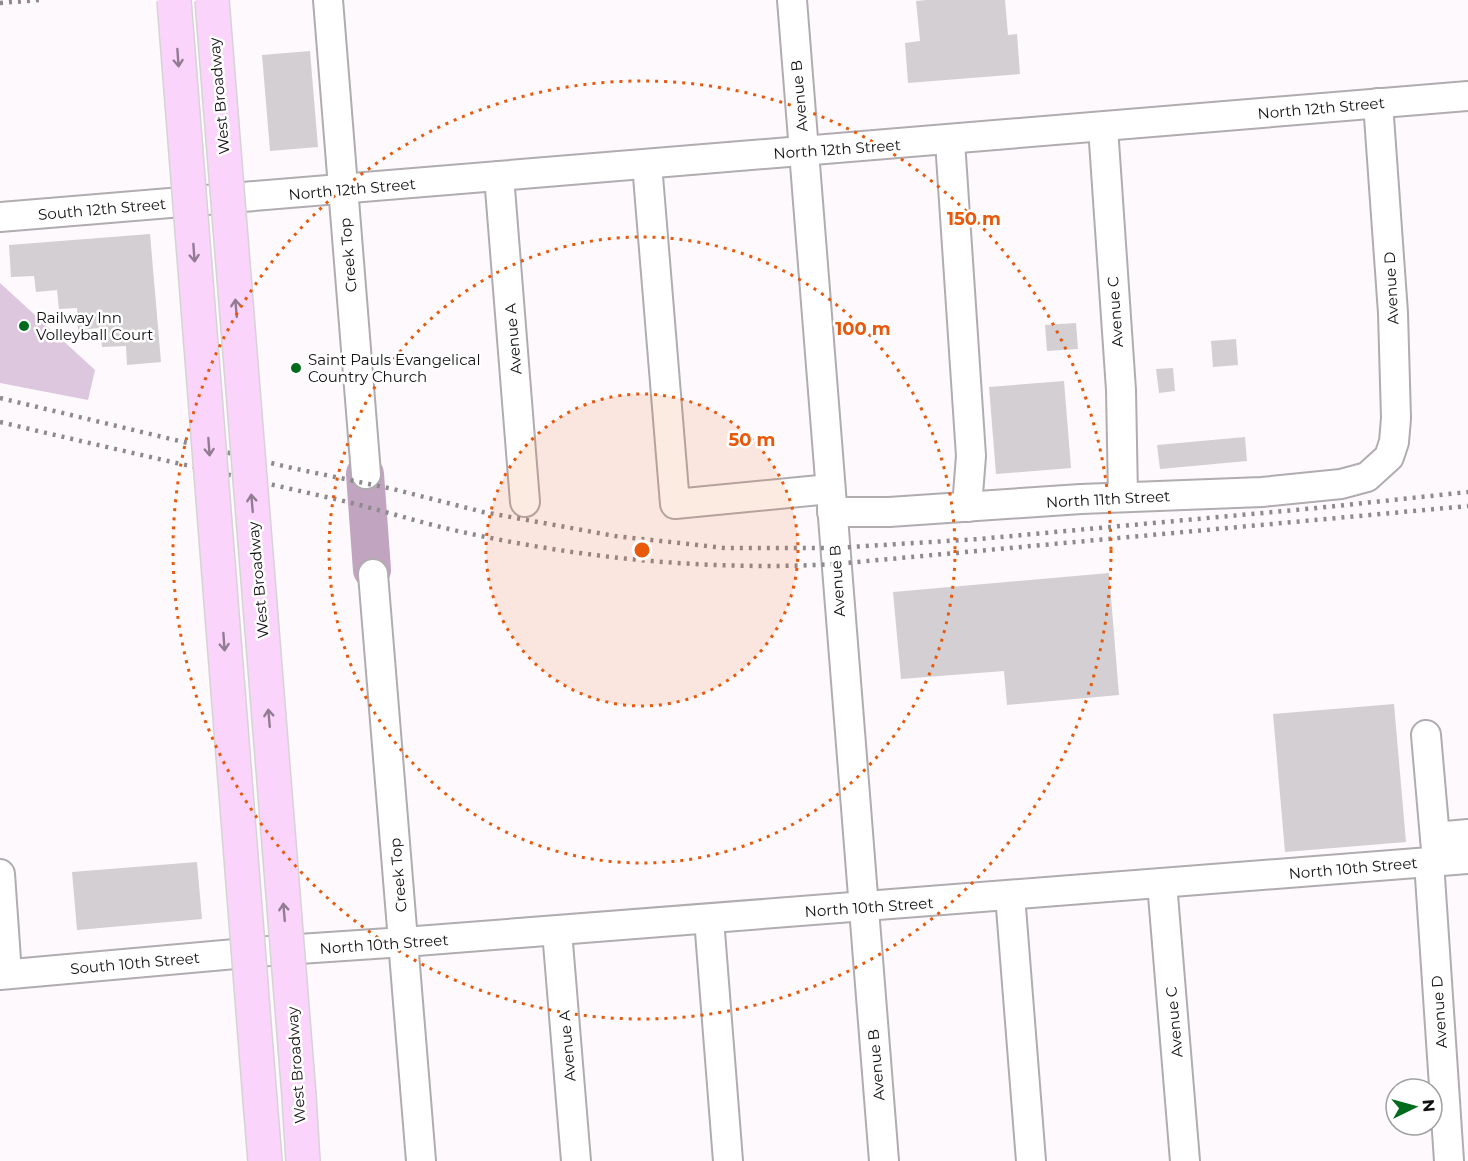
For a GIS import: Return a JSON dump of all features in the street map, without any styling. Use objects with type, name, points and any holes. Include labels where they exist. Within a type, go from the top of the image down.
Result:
[{"type":"main road","points":[[174,0],[265,1161]]},
{"type":"main road","name":"West Broadway","points":[[212,0],[303,1161]]},
{"type":"street","name":"Creek Top","points":[[328,0],[366,474]]},
{"type":"street","name":"Avenue B","points":[[792,0],[884,1161]]},
{"type":"street","name":"North 12th Street","points":[[205,200],[950,141],[1198,117],[1468,96]]},
{"type":"street","name":"Avenue D","points":[[1378,103],[1393,302],[1396,418],[1394,442],[1389,457],[1379,468]]},
{"type":"street","name":"Avenue C","points":[[1103,127],[1121,390],[1123,497]]},
{"type":"street","points":[[950,141],[971,456],[967,507]]},
{"type":"street","name":"North 11th Street","points":[[647,164],[675,504],[831,500],[889,512],[1123,497],[1262,492],[1341,484],[1367,477],[1379,468]]},
{"type":"street","name":"Avenue A","points":[[499,177],[525,502]]},
{"type":"street","name":"South 12th Street","points":[[0,217],[205,200]]},
{"type":"street","name":"Creek Top","points":[[373,574],[421,1161]]},
{"type":"street","name":"Avenue D","points":[[1426,735],[1449,1161]]},
{"type":"street","points":[[1434,853],[1468,834]]},
{"type":"street","name":"North 10th Street","points":[[269,951],[1162,884],[1434,853],[1468,859]]},
{"type":"street","points":[[0,874],[3,974]]},
{"type":"street","name":"Avenue C","points":[[1162,884],[1185,1161]]},
{"type":"street","points":[[1010,896],[1031,1161]]},
{"type":"street","points":[[709,919],[728,1161]]},
{"type":"street","name":"Avenue A","points":[[557,931],[576,1161]]},
{"type":"street","name":"South 10th Street","points":[[3,974],[269,951]]},
{"type":"shaded area","name":"Railway Inn Volleyball Court","points":[[0,283],[95,370],[88,400],[0,383]]},
{"type":"building","points":[[1005,0],[1008,35],[1017,34],[1020,74],[908,83],[905,43],[920,41],[916,1]]},
{"type":"building","points":[[310,51],[318,147],[270,151],[262,55]]},
{"type":"building","points":[[150,234],[161,362],[127,365],[126,346],[102,347],[100,328],[78,330],[77,308],[59,309],[57,290],[36,292],[34,276],[11,277],[9,245]]},
{"type":"building","points":[[1076,323],[1078,349],[1047,351],[1045,325]]},
{"type":"building","points":[[1236,339],[1238,365],[1213,367],[1211,341]]},
{"type":"building","points":[[1173,368],[1175,391],[1159,393],[1156,369]]},
{"type":"building","points":[[1064,381],[1071,468],[996,474],[989,387]]},
{"type":"building","points":[[1245,437],[1247,461],[1160,469],[1157,445]]},
{"type":"building","points":[[1109,573],[1119,695],[1007,705],[1004,671],[901,679],[893,592]]},
{"type":"building","points":[[1394,704],[1406,842],[1285,852],[1273,714]]},
{"type":"building","points":[[197,862],[202,919],[77,930],[72,872]]},
{"type":"waterway","points":[[365,474],[372,570]]},
{"type":"railway","points":[[0,3],[40,0]]},
{"type":"railway","points":[[0,398],[483,512],[615,536],[725,548],[834,548],[979,539],[1468,492]]},
{"type":"railway","points":[[0,422],[344,501],[467,533],[558,550],[696,564],[743,566],[835,564],[1468,506]]},
{"type":"place","name":"Railway Inn Volleyball Court","points":[[24,326]]},
{"type":"place","name":"Saint Pauls Evangelical Country Church","points":[[296,368]]}]
